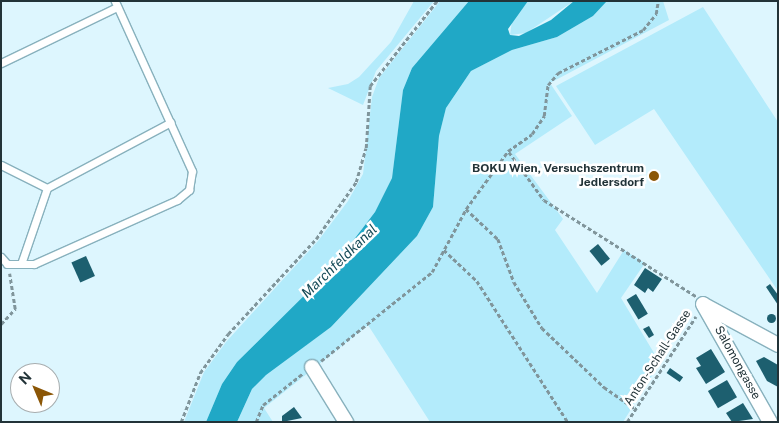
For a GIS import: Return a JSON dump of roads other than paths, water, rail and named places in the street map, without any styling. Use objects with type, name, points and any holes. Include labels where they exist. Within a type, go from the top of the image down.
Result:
[{"type":"street","name":"Salomongasse","points":[[770,422],[703,304],[778,345]]},
{"type":"street","points":[[312,368],[346,422]]},
{"type":"lane","points":[[1,63],[116,4],[192,172],[189,190],[177,200],[34,264],[7,264],[1,257]]},
{"type":"lane","points":[[20,264],[47,188],[170,122]]},
{"type":"lane","points":[[1,165],[47,188]]},
{"type":"water","name":"Marchfeldkanal","points":[[469,1],[528,1],[508,29],[510,35],[519,36],[551,20],[574,1],[607,1],[593,16],[557,37],[512,50],[471,71],[446,108],[439,136],[433,207],[417,236],[331,327],[266,375],[252,389],[237,422],[206,422],[222,384],[237,362],[333,267],[375,212],[392,178],[403,90],[412,68]]},
{"type":"place","name":"BOKU Wien, Versuchszentrum Jedlersdorf","points":[[654,176]]}]
